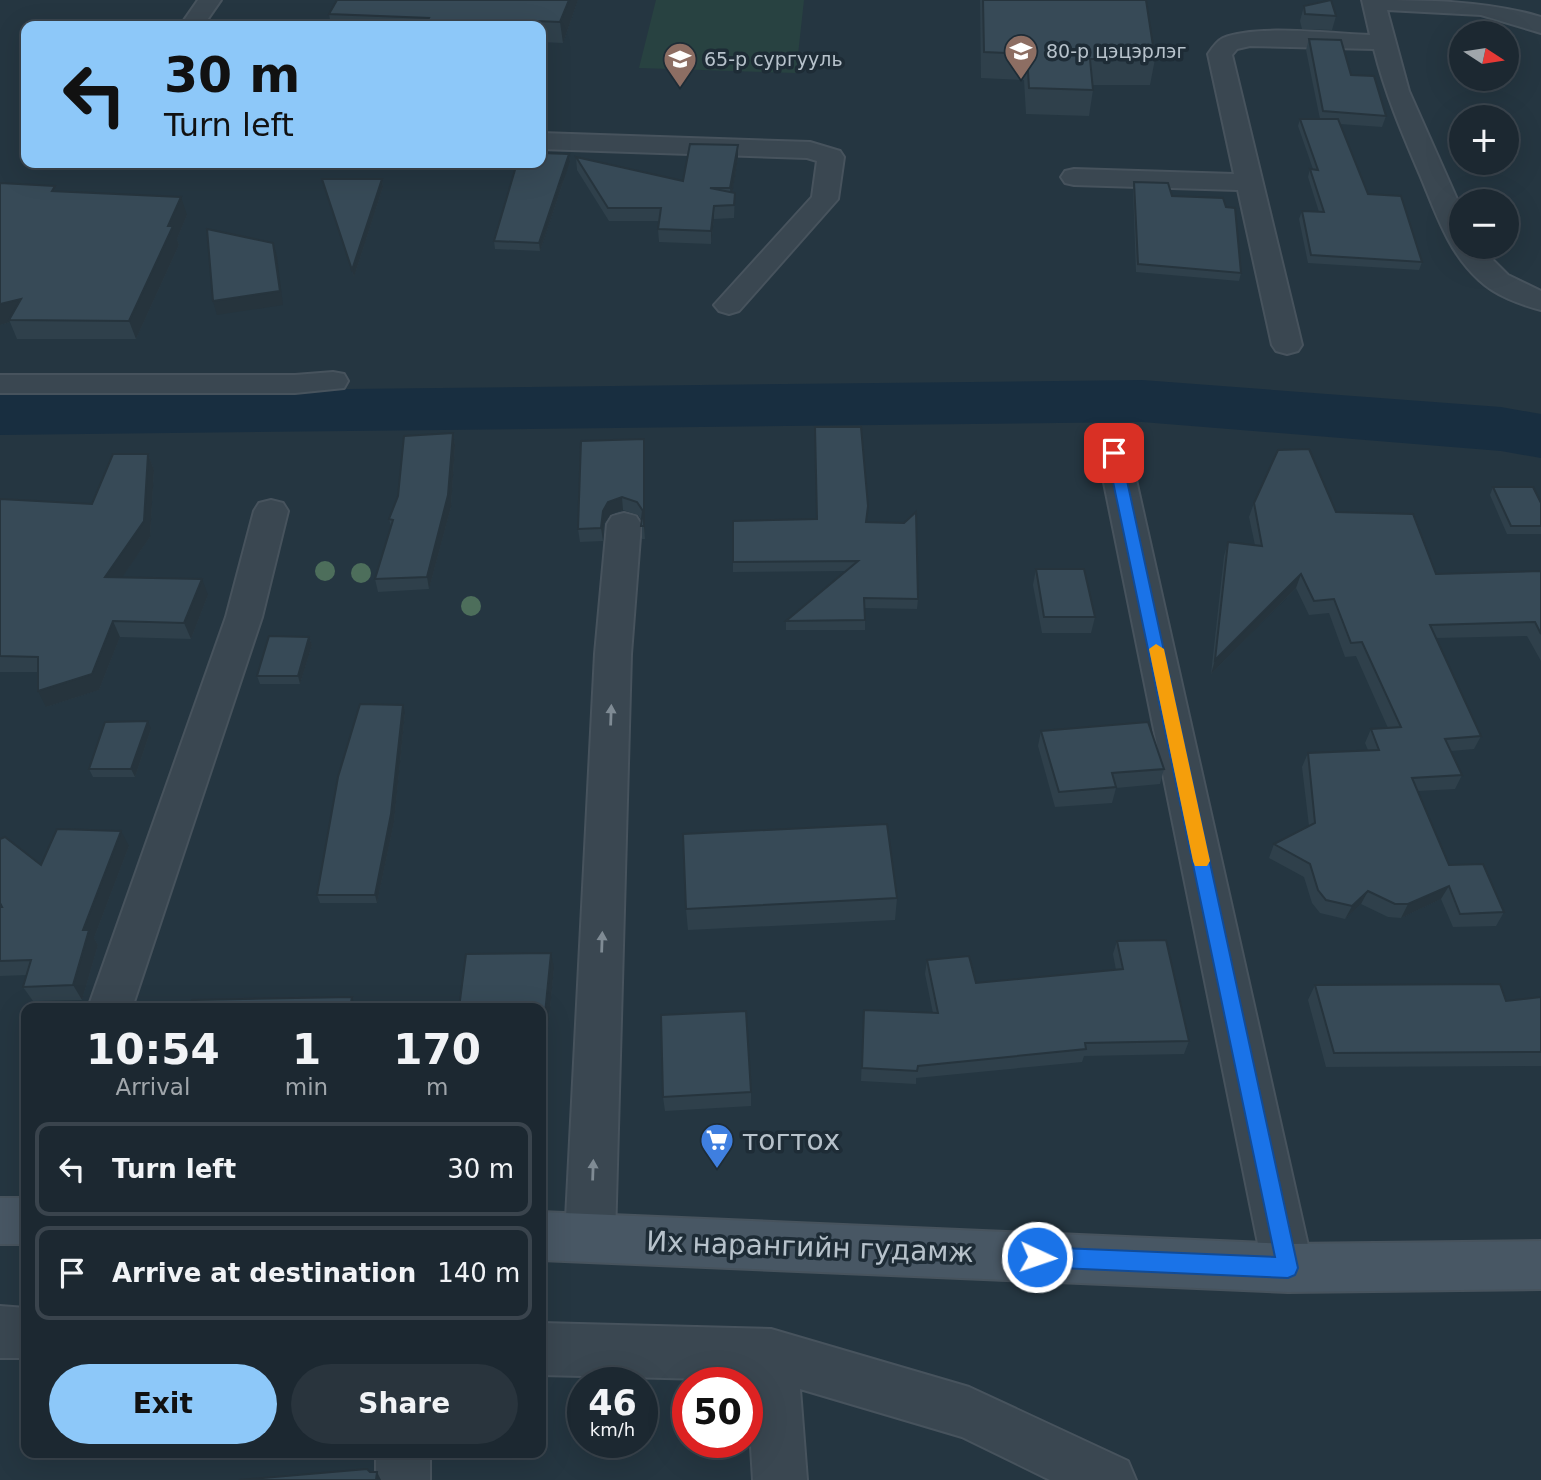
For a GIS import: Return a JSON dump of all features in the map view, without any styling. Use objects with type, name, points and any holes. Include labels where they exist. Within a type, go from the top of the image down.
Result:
[{"type":"main road","points":[[0,1221],[21,1221]]},
{"type":"main road","name":"Их нарангийн гудамж","points":[[546,1236],[1288,1268],[1541,1265]]},
{"type":"street","points":[[195,21],[210,0]]},
{"type":"street","points":[[1449,211],[1397,91],[1373,2],[1491,8],[1519,13],[1541,26]]},
{"type":"street","points":[[1287,345],[1220,54],[1229,44],[1250,39],[1382,42]]},
{"type":"street","points":[[546,141],[810,150],[831,156],[825,199],[729,304]]},
{"type":"street","points":[[1074,177],[1249,182]]},
{"type":"street","points":[[1474,259],[1501,286],[1541,301]]},
{"type":"street","points":[[0,384],[295,384],[333,381]]},
{"type":"street","points":[[1114,453],[1288,1268]]},
{"type":"street","points":[[112,1003],[244,617],[271,511]]},
{"type":"street","points":[[590,1238],[613,654],[624,524]]},
{"type":"street","points":[[0,1332],[21,1333]]},
{"type":"street","points":[[546,1349],[771,1355],[969,1413],[1109,1480]]},
{"type":"street","points":[[771,1355],[780,1480]]},
{"type":"street","points":[[403,1458],[403,1480]]},
{"type":"green space","points":[[656,0],[804,0],[796,73],[639,68]]},
{"type":"building","points":[[337,0],[569,0],[560,22],[428,21],[429,18],[329,14]]},
{"type":"building","points":[[983,0],[1146,0],[1155,59],[1090,59],[1093,90],[1029,88],[1027,54],[984,52]]},
{"type":"building","points":[[1331,0],[1336,16],[1305,14],[1304,6]]},
{"type":"building","points":[[1309,39],[1341,40],[1351,75],[1374,76],[1386,116],[1323,111]]},
{"type":"building","points":[[1300,119],[1338,119],[1368,194],[1401,196],[1422,262],[1311,255],[1302,211],[1324,212],[1310,169],[1318,170]]},
{"type":"building","points":[[690,144],[738,145],[730,188],[710,188],[735,193],[734,205],[714,206],[711,231],[658,229],[661,208],[608,208],[576,157],[683,181]]},
{"type":"building","points":[[546,153],[569,154],[539,243],[494,241],[516,168],[546,168]]},
{"type":"building","points":[[322,179],[382,179],[352,270]]},
{"type":"building","points":[[1134,182],[1168,183],[1172,196],[1223,198],[1226,207],[1235,208],[1241,273],[1138,264]]},
{"type":"building","points":[[0,183],[55,186],[52,191],[181,197],[168,226],[173,226],[129,321],[9,320],[21,299],[0,304]]},
{"type":"building","points":[[207,229],[273,243],[280,291],[213,301]]},
{"type":"building","points":[[815,427],[861,427],[868,506],[866,522],[904,523],[916,512],[918,599],[864,598],[865,620],[786,621],[858,561],[733,562],[733,521],[817,519]]},
{"type":"building","points":[[453,433],[448,495],[427,577],[375,579],[393,520],[389,519],[398,496],[404,436]]},
{"type":"building","points":[[644,439],[644,526],[641,526],[643,511],[637,502],[622,497],[608,502],[603,511],[601,528],[578,529],[581,441]]},
{"type":"building","points":[[1309,449],[1336,512],[1413,514],[1436,574],[1541,571],[1541,634],[1535,622],[1430,625],[1481,736],[1445,739],[1462,775],[1412,778],[1449,865],[1483,864],[1504,912],[1460,914],[1449,886],[1408,904],[1395,904],[1368,891],[1352,906],[1326,900],[1318,890],[1310,864],[1274,844],[1315,823],[1308,753],[1379,750],[1371,729],[1401,727],[1362,642],[1351,643],[1334,599],[1314,601],[1301,574],[1215,660],[1228,542],[1262,546],[1254,503],[1278,450]]},
{"type":"building","points":[[113,454],[148,454],[144,521],[105,577],[202,579],[184,623],[113,621],[92,674],[38,691],[38,657],[0,656],[0,499],[92,504]]},
{"type":"building","points":[[1493,487],[1533,487],[1541,503],[1541,526],[1511,526]]},
{"type":"building","points":[[1036,569],[1084,569],[1095,617],[1044,617]]},
{"type":"building","points":[[269,636],[309,637],[298,676],[257,676]]},
{"type":"building","points":[[360,704],[403,705],[391,814],[375,895],[317,895],[338,777]]},
{"type":"building","points":[[148,721],[131,769],[89,769],[105,722]]},
{"type":"building","points":[[1148,722],[1164,769],[1112,773],[1116,787],[1059,792],[1041,731]]},
{"type":"building","points":[[887,824],[897,898],[686,909],[683,834]]},
{"type":"building","points":[[57,829],[121,831],[83,930],[89,930],[73,985],[23,987],[31,960],[0,961],[0,839],[5,837],[41,865]]},
{"type":"building","points":[[1166,940],[1189,1041],[1085,1043],[1086,1049],[918,1066],[917,1071],[862,1068],[864,1010],[938,1013],[927,960],[969,956],[976,983],[1123,969],[1117,941]]},
{"type":"building","points":[[551,953],[546,1004],[460,1003],[466,954]]},
{"type":"building","points":[[1500,984],[1506,1001],[1541,997],[1541,1052],[1334,1053],[1315,985]]},
{"type":"building","points":[[352,997],[351,1003],[191,1003],[192,1000]]},
{"type":"building","points":[[746,1011],[751,1092],[663,1097],[661,1015]]},
{"type":"building","points":[[367,1469],[377,1472],[376,1480],[239,1480]]},
{"type":"waterway","points":[[0,414],[1142,401],[1501,429],[1541,436]]},
{"type":"slow traffic","points":[[1156,649],[1201,861]]},
{"type":"place","name":"80-р цэцэрлэг","points":[[1021,81]]},
{"type":"place","name":"65-р сургууль","points":[[680,89]]},
{"type":"place","name":"тогтох","points":[[717,1170]]},
{"type":"route","points":[[1037,1257],[1288,1268],[1114,453]]}]
